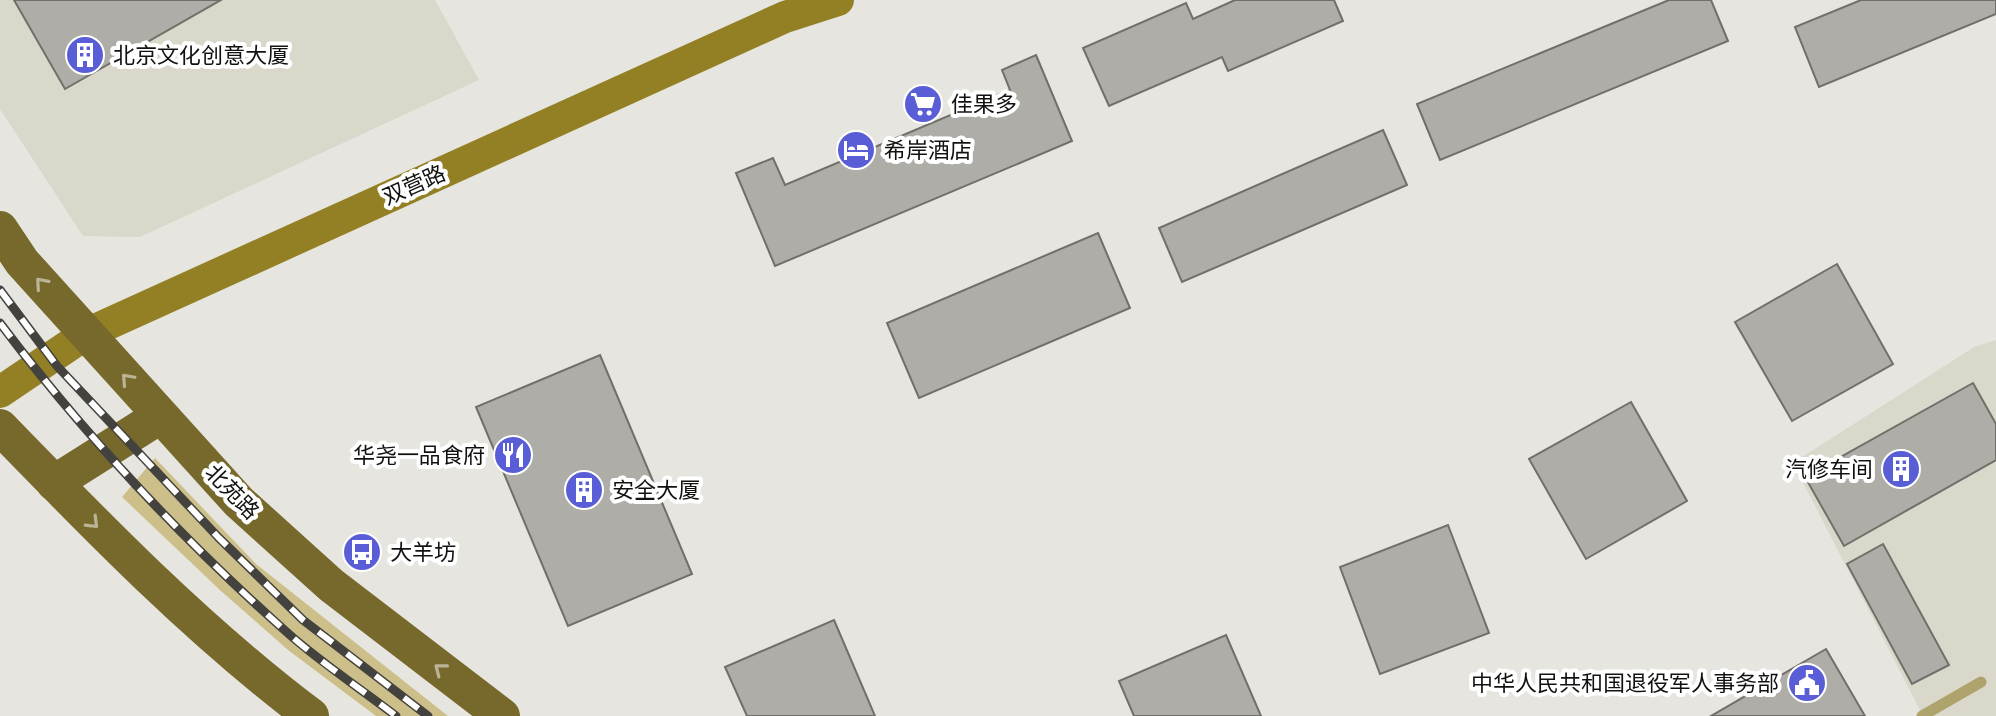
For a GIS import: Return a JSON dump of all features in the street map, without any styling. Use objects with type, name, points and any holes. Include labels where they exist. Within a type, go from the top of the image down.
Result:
[{"type":"main road","name":"北苑路","points":[[0,229],[22,262],[239,502],[331,585],[502,716]]},
{"type":"main road","points":[[54,483],[160,416]]},
{"type":"main road","points":[[0,427],[94,524],[251,671],[311,716]]},
{"type":"street","name":"双营路","points":[[0,392],[86,334],[785,17],[838,0]]},
{"type":"lane","points":[[1922,716],[1981,682]]},
{"type":"shaded area","points":[[0,0],[435,0],[479,80],[140,237],[83,236],[0,109]]},
{"type":"shaded area","points":[[1996,340],[1996,716],[1923,716],[1793,463],[1974,347]]},
{"type":"shaded area","points":[[155,458],[256,564],[448,716],[376,716],[288,650],[122,497]]},
{"type":"building","name":"北京文化创意大厦","points":[[14,0],[221,0],[65,89]]},
{"type":"building","points":[[1235,0],[1334,0],[1343,21],[1228,71],[1222,57],[1109,106],[1083,48],[1186,3],[1193,19]]},
{"type":"building","points":[[1669,0],[1711,0],[1728,41],[1440,160],[1417,104]]},
{"type":"building","points":[[1861,0],[1996,0],[1996,14],[1819,87],[1795,27]]},
{"type":"building","points":[[1036,55],[1072,141],[775,266],[736,173],[773,158],[785,185],[1010,90],[1002,70]]},
{"type":"building","points":[[1383,130],[1407,185],[1182,282],[1159,228]]},
{"type":"building","points":[[1098,233],[1130,308],[919,398],[887,323]]},
{"type":"building","points":[[1837,264],[1893,364],[1792,421],[1735,322]]},
{"type":"building","name":"安全大厦","points":[[600,355],[692,574],[568,626],[476,407]]},
{"type":"building","name":"汽修车间","points":[[1973,383],[1996,424],[1996,460],[1844,546],[1805,477]]},
{"type":"building","points":[[1631,402],[1687,501],[1586,559],[1529,459]]},
{"type":"building","points":[[1448,525],[1489,633],[1380,674],[1340,567]]},
{"type":"building","points":[[1883,544],[1949,665],[1912,684],[1847,564]]},
{"type":"building","points":[[834,620],[875,716],[747,716],[725,667]]},
{"type":"building","points":[[1226,635],[1261,716],[1134,716],[1119,681]]},
{"type":"building","name":"中华人民共和国退役军人事务部","points":[[1826,649],[1865,716],[1711,716]]},
{"type":"railway","points":[[0,290],[57,366],[219,538],[303,620],[428,716]]},
{"type":"railway","points":[[0,323],[101,447],[174,525],[303,646],[396,716]]},
{"type":"place","name":"北京文化创意大厦","points":[[85,55]]},
{"type":"place","name":"佳果多","points":[[923,104]]},
{"type":"place","name":"希岸酒店","points":[[856,150]]},
{"type":"place","name":"华尧一品食府","points":[[513,455]]},
{"type":"place","name":"汽修车间","points":[[1901,469]]},
{"type":"place","name":"安全大厦","points":[[584,490]]},
{"type":"place","name":"大羊坊","points":[[362,552]]},
{"type":"place","name":"中华人民共和国退役军人事务部","points":[[1807,683]]}]
